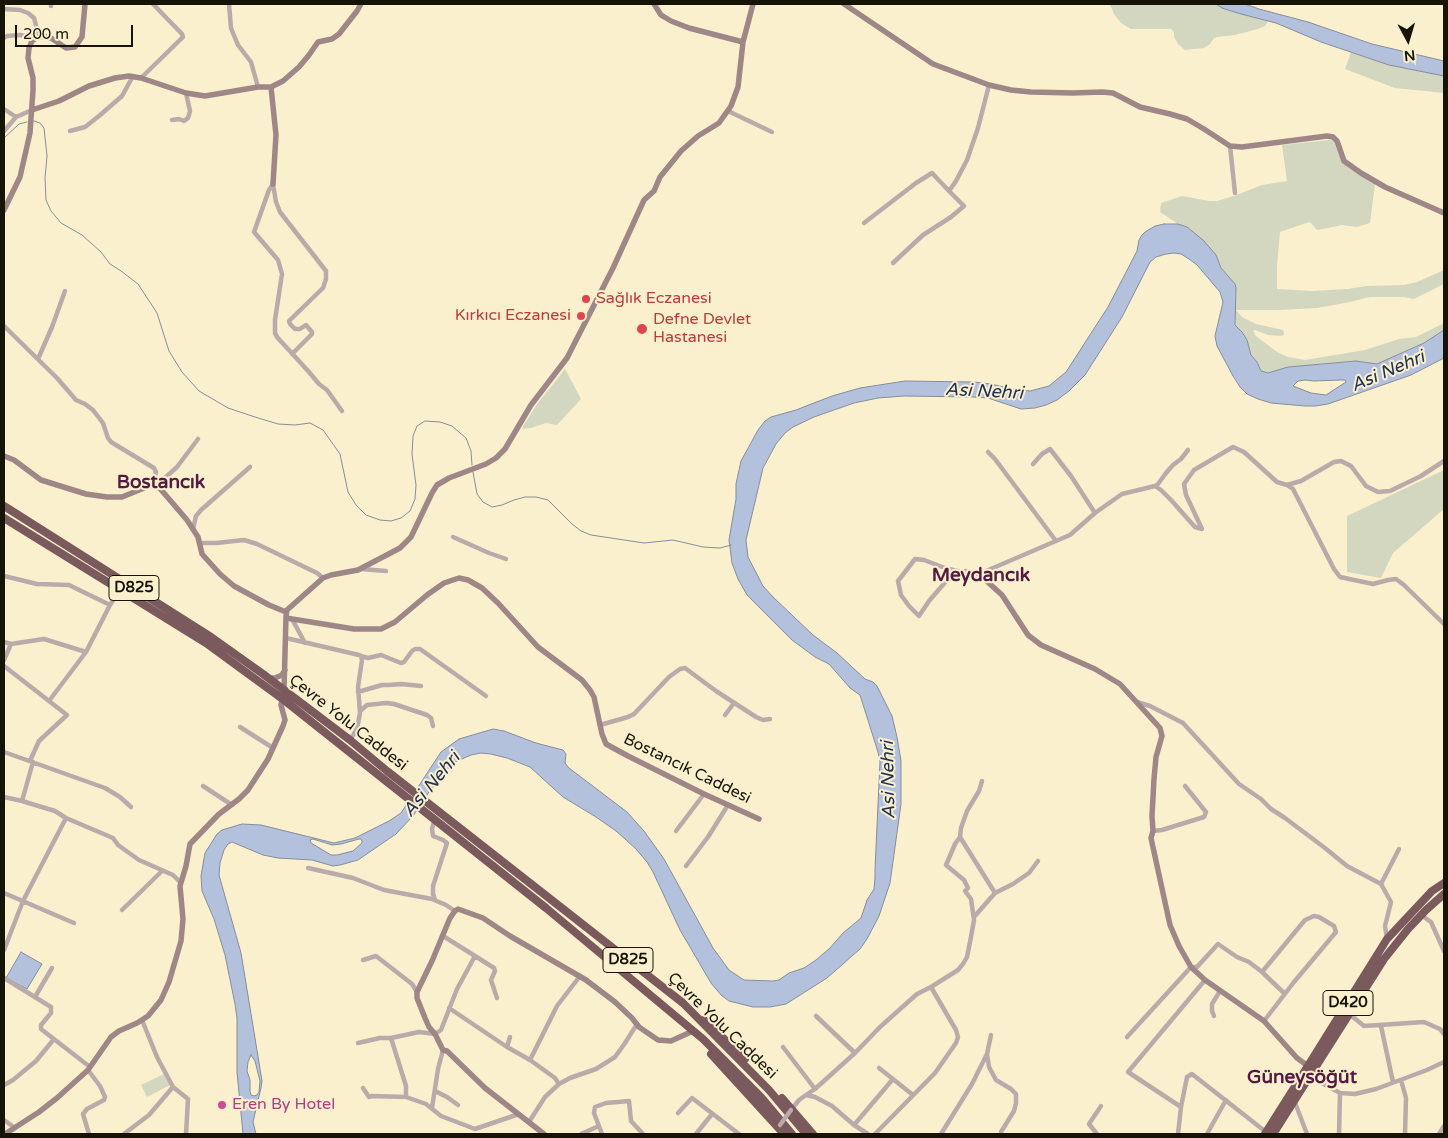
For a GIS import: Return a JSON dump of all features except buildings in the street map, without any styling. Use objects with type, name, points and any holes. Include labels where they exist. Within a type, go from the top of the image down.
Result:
[{"type":"highway","name":"Çevre Yolu Caddesi","points":[[4,506],[211,637],[267,678],[283,694],[384,774],[431,806],[683,1003],[769,1090],[806,1134]]},
{"type":"highway","name":"Çevre Yolu Caddesi","points":[[4,518],[119,591],[206,643],[350,740],[427,813],[546,908],[693,1031],[762,1097],[792,1134]]},
{"type":"highway","name":"D420","points":[[1268,1134],[1387,939],[1432,891],[1444,883]]},
{"type":"highway","name":"D420","points":[[1268,1134],[1294,1100],[1384,959],[1422,915],[1444,894]]},
{"type":"highway","points":[[683,1003],[712,1026],[813,1134]]},
{"type":"highway","points":[[693,1031],[779,1130]]},
{"type":"street","points":[[4,38],[7,36],[46,37],[51,38],[66,48],[75,47],[82,37],[85,4]]},
{"type":"street","points":[[141,78],[182,37],[182,34],[153,4]]},
{"type":"street","points":[[229,4],[233,34],[238,45],[251,62],[258,87]]},
{"type":"street","points":[[4,130],[16,117],[59,101],[83,88],[122,77],[133,76],[186,93],[205,96],[258,87],[271,87],[283,81],[299,67],[318,42],[332,39],[339,34],[361,4]]},
{"type":"street","points":[[654,4],[661,15],[671,21],[689,28],[743,42]]},
{"type":"street","points":[[5,1134],[57,1098],[89,1068],[114,1034],[142,1020],[151,1013],[164,994],[179,951],[183,926],[180,882],[186,866],[188,848],[220,814],[244,795],[253,784],[273,748],[285,720],[281,705],[289,607],[323,578],[362,569],[396,551],[408,541],[437,485],[444,480],[491,462],[505,449],[531,405],[563,364],[613,268],[644,200],[654,191],[660,177],[681,151],[698,136],[719,123],[728,111],[738,87],[743,42],[753,4]]},
{"type":"street","points":[[844,4],[933,64],[990,85],[1031,92],[1102,92],[1113,94],[1140,107],[1187,119],[1230,146],[1242,147],[1331,136],[1336,141],[1344,161],[1361,174],[1385,187],[1444,213]]},
{"type":"street","points":[[4,9],[20,10],[28,13],[34,18],[38,37]]},
{"type":"street","points":[[4,210],[20,177],[30,133],[32,78],[28,53],[31,44],[38,37]]},
{"type":"street","points":[[70,131],[85,127],[100,116],[122,96],[133,76]]},
{"type":"street","points":[[949,191],[966,160],[978,128],[990,85]]},
{"type":"street","points":[[271,87],[276,135],[273,184],[276,202],[280,212],[326,271],[323,288],[289,321],[295,329],[300,329],[306,325],[312,332],[292,354]]},
{"type":"street","points":[[172,120],[186,120],[190,115],[189,101],[186,93]]},
{"type":"street","points":[[4,109],[16,117]]},
{"type":"street","points":[[728,111],[772,132]]},
{"type":"street","points":[[1230,146],[1235,193]]},
{"type":"street","points":[[864,223],[932,173],[964,206],[952,217],[923,235],[894,263]]},
{"type":"street","points":[[273,184],[269,190],[254,232],[274,255],[279,264],[282,279],[274,320],[275,333],[319,384],[327,390],[342,411]]},
{"type":"street","points":[[38,359],[65,291]]},
{"type":"street","points":[[4,326],[57,378],[76,400],[86,404],[93,410],[103,423],[111,442],[154,468],[156,472],[154,485]]},
{"type":"street","points":[[4,456],[14,460],[41,480],[93,496],[122,497],[154,485],[177,467],[198,439]]},
{"type":"street","points":[[1155,486],[1171,500],[1195,527],[1202,529],[1186,495],[1184,484],[1194,470],[1233,447],[1244,452],[1277,482],[1293,489],[1334,569],[1340,577],[1373,584],[1396,579],[1444,624]]},
{"type":"street","points":[[1033,464],[1042,454],[1050,449],[1071,476],[1095,513]]},
{"type":"street","points":[[979,574],[1070,535],[1095,513],[1122,494],[1155,486],[1173,465],[1182,459],[1188,450]]},
{"type":"street","points":[[988,452],[1056,541]]},
{"type":"street","points":[[1287,485],[1341,460],[1350,466],[1366,486],[1378,492],[1390,490],[1421,476],[1444,461]]},
{"type":"street","points":[[193,529],[196,516],[201,510],[250,467]]},
{"type":"street","name":"Bostancık Caddesi","points":[[154,485],[181,513],[193,529],[204,557],[231,583],[288,616],[354,629],[381,629],[395,622],[427,594],[444,583],[464,578],[478,585],[498,603],[538,647],[582,680],[592,694],[606,744],[704,794],[759,819]]},
{"type":"street","points":[[453,537],[489,553],[506,558]]},
{"type":"street","points":[[200,544],[244,540],[257,544],[317,573],[323,578]]},
{"type":"street","points":[[961,572],[924,560],[915,560],[898,581],[901,595],[919,616],[928,601],[954,572],[961,572],[966,571],[979,574],[1002,595],[1028,635],[1042,645],[1095,669],[1120,684],[1160,728],[1162,736],[1156,758],[1152,816],[1153,831],[1151,838],[1170,925],[1178,946],[1191,967],[1205,980],[1264,1021],[1297,1058],[1308,1066]]},
{"type":"street","points":[[362,569],[386,571]]},
{"type":"street","points":[[4,576],[36,584],[68,585],[110,605]]},
{"type":"street","points":[[49,701],[86,652],[119,591]]},
{"type":"street","points":[[288,616],[305,643]]},
{"type":"street","points":[[286,638],[368,658],[381,655],[402,663],[412,651],[420,649],[486,696]]},
{"type":"street","points":[[4,642],[11,644],[44,639],[86,652]]},
{"type":"street","points":[[4,660],[11,644]]},
{"type":"street","points":[[350,740],[357,729],[360,711],[358,692],[361,656]]},
{"type":"street","points":[[4,666],[67,715],[39,741],[22,801]]},
{"type":"street","points":[[600,725],[634,714],[669,677],[684,668],[760,719],[770,719]]},
{"type":"street","points":[[267,678],[275,678],[282,675],[285,670]]},
{"type":"street","points":[[358,692],[389,685],[407,684],[420,686]]},
{"type":"street","points":[[1136,702],[1150,706],[1183,723],[1239,784],[1347,866],[1381,884],[1391,902],[1385,926],[1387,939]]},
{"type":"street","points":[[725,715],[734,703]]},
{"type":"street","points":[[360,711],[367,705],[394,704],[427,715],[432,721],[433,726]]},
{"type":"street","points":[[240,727],[273,748]]},
{"type":"street","points":[[4,752],[105,788],[120,797],[131,807]]},
{"type":"street","points":[[779,1130],[791,1109],[799,1100],[815,1089],[917,994],[958,970],[963,964],[967,957],[974,920],[971,899],[965,891],[968,888],[964,880],[946,865],[960,837],[967,812],[982,782]]},
{"type":"street","points":[[203,786],[232,804]]},
{"type":"street","points":[[1153,831],[1204,817],[1206,812],[1185,786]]},
{"type":"street","points":[[676,831],[704,794]]},
{"type":"street","points":[[4,797],[55,811],[66,818],[113,838],[118,845],[139,860],[173,875],[180,882]]},
{"type":"street","points":[[686,866],[708,838],[728,805]]},
{"type":"street","points":[[4,950],[24,901],[66,818]]},
{"type":"street","points":[[435,818],[432,829],[434,836],[447,843],[432,886],[435,900]]},
{"type":"street","points":[[960,837],[995,893]]},
{"type":"street","points":[[1381,884],[1399,849]]},
{"type":"street","points":[[974,917],[995,893],[1029,873],[1038,861]]},
{"type":"street","points":[[308,868],[353,878],[384,890],[435,900],[455,911],[458,909],[483,918],[580,976],[615,1002],[637,1024],[658,1040],[671,1041],[693,1031]]},
{"type":"street","points":[[122,910],[162,871]]},
{"type":"street","points":[[4,893],[74,923]]},
{"type":"street","points":[[455,911],[450,918],[417,992],[417,998],[429,1027],[443,1050],[447,1051],[485,1088],[544,1134]]},
{"type":"street","points":[[1422,915],[1431,922],[1444,951]]},
{"type":"street","points":[[1262,972],[1306,920],[1314,916],[1319,917],[1334,926],[1336,932],[1264,1021]]},
{"type":"street","points":[[4,931],[9,935]]},
{"type":"street","points":[[443,936],[494,968],[495,971],[491,980],[497,998]]},
{"type":"street","points":[[1127,1037],[1191,967],[1197,967],[1218,944],[1237,958],[1249,962],[1285,994]]},
{"type":"street","points":[[363,960],[376,956],[412,984],[417,992]]},
{"type":"street","points":[[358,1043],[419,1032],[435,1034],[441,1030],[457,989],[475,956]]},
{"type":"street","points":[[35,997],[52,968]]},
{"type":"street","points":[[530,1060],[557,1006],[580,976]]},
{"type":"street","points":[[4,978],[51,1007],[52,1013],[41,1025],[41,1029],[89,1068],[100,1086],[105,1097],[104,1100],[87,1109],[83,1114],[89,1134]]},
{"type":"street","points":[[1181,1107],[1128,1072],[1205,980]]},
{"type":"street","points":[[875,1134],[935,1073],[956,1043],[958,1037],[956,1030],[931,987]]},
{"type":"street","points":[[1214,1016],[1212,1004],[1220,991]]},
{"type":"street","points":[[449,1008],[530,1060],[555,1078],[559,1084]]},
{"type":"street","points":[[1348,1013],[1364,1026],[1424,1022],[1440,1029],[1444,1034]]},
{"type":"street","points":[[816,1016],[855,1052]]},
{"type":"street","points":[[142,1020],[157,1057],[173,1086],[188,1099],[186,1134]]},
{"type":"street","points":[[529,1122],[545,1097],[559,1084],[596,1069],[615,1057],[637,1024]]},
{"type":"street","points":[[1381,1026],[1393,1082]]},
{"type":"street","points":[[941,1134],[972,1084],[986,1054],[991,1035]]},
{"type":"street","points":[[507,1047],[510,1037]]},
{"type":"street","points":[[391,1038],[406,1086],[406,1097]]},
{"type":"street","points":[[4,1085],[36,1061],[54,1039]]},
{"type":"street","points":[[783,1047],[815,1089]]},
{"type":"street","points":[[432,1108],[443,1050]]},
{"type":"street","points":[[986,1054],[989,1067],[996,1080],[1016,1094],[1014,1111],[1001,1132]]},
{"type":"street","points":[[1309,1076],[1340,1093],[1355,1094],[1401,1080],[1444,1062]]},
{"type":"street","points":[[879,1068],[913,1095]]},
{"type":"street","points":[[1178,1134],[1187,1077],[1192,1074],[1268,1134]]},
{"type":"street","points":[[854,1125],[893,1079]]},
{"type":"street","points":[[1401,1080],[1406,1098],[1405,1134]]},
{"type":"street","points":[[124,1134],[149,1115],[173,1086]]},
{"type":"street","points":[[362,1088],[368,1097],[406,1097],[426,1104],[441,1116],[476,1129],[518,1114]]},
{"type":"street","points":[[435,1091],[458,1105]]},
{"type":"street","points":[[1340,1093],[1340,1134]]},
{"type":"street","points":[[806,1095],[815,1097],[832,1106],[868,1134]]},
{"type":"street","points":[[678,1113],[692,1098],[738,1134]]},
{"type":"street","points":[[1207,1134],[1226,1100]]},
{"type":"street","points":[[1294,1100],[1306,1134]]},
{"type":"street","points":[[602,1134],[594,1112],[596,1107],[606,1103],[629,1101],[631,1121],[642,1134]]},
{"type":"street","points":[[1097,1134],[1089,1124],[1101,1106]]},
{"type":"street","points":[[696,1134],[712,1114]]},
{"type":"street","points":[[4,1120],[14,1128]]},
{"type":"street","points":[[581,1134],[599,1126]]},
{"type":"street","points":[[1439,1134],[1444,1126]]},
{"type":"street","points":[[132,1128],[134,1134]]},
{"type":"green space","points":[[1110,4],[1216,4],[1222,8],[1268,21],[1265,26],[1258,29],[1214,38],[1204,48],[1185,50],[1178,44],[1171,29],[1131,29],[1121,23],[1114,14]]},
{"type":"green space","points":[[1351,52],[1389,65],[1444,76],[1444,93],[1395,88],[1345,69]]},
{"type":"green space","points":[[1330,140],[1335,144],[1341,161],[1375,184],[1370,223],[1357,227],[1342,225],[1318,230],[1309,222],[1280,232],[1277,289],[1312,291],[1404,285],[1417,282],[1444,270],[1444,284],[1414,299],[1370,297],[1317,308],[1236,310],[1242,317],[1256,324],[1283,330],[1284,335],[1281,336],[1253,331],[1256,336],[1277,352],[1288,357],[1305,360],[1365,350],[1399,339],[1416,337],[1444,323],[1444,330],[1424,343],[1377,364],[1356,361],[1288,367],[1275,372],[1264,373],[1259,369],[1257,362],[1251,355],[1247,340],[1235,325],[1235,284],[1187,227],[1178,224],[1160,212],[1161,203],[1182,196],[1217,201],[1262,185],[1287,181],[1282,145]]},
{"type":"green space","points":[[565,369],[581,399],[557,425],[546,423],[523,429],[538,403]]},
{"type":"green space","points":[[1444,470],[1444,509],[1393,553],[1381,578],[1347,572],[1347,516]]},
{"type":"green space","points":[[164,1074],[170,1085],[147,1097],[141,1085]]},
{"type":"water","points":[[1216,4],[1245,4],[1308,22],[1372,44],[1444,61],[1444,76],[1389,65],[1321,42],[1276,23],[1222,8]]},
{"type":"water","name":"Asi Nehri","points":[[1178,224],[1187,227],[1203,240],[1216,255],[1221,268],[1235,284],[1235,325],[1247,340],[1251,355],[1261,371],[1268,373],[1288,367],[1356,361],[1377,364],[1424,343],[1444,330],[1444,358],[1411,375],[1328,404],[1305,406],[1271,403],[1258,399],[1247,394],[1240,387],[1217,346],[1215,336],[1223,302],[1220,292],[1197,265],[1181,254],[1174,253],[1156,257],[1150,262],[1122,317],[1085,375],[1057,400],[1035,408],[1021,409],[988,398],[904,396],[878,398],[854,403],[814,417],[793,427],[776,444],[763,468],[746,540],[748,557],[763,586],[773,597],[813,635],[837,653],[865,679],[877,686],[892,716],[901,761],[901,804],[890,883],[879,916],[860,949],[827,978],[786,1004],[770,1007],[753,1007],[729,1001],[711,983],[680,930],[653,872],[635,848],[616,831],[563,797],[530,767],[491,754],[471,755],[455,762],[448,769],[429,792],[413,816],[396,834],[358,860],[333,866],[312,860],[263,855],[232,842],[224,850],[219,875],[241,953],[262,1081],[253,1122],[256,1134],[243,1134],[237,1072],[237,1018],[225,955],[214,919],[202,891],[201,876],[205,853],[217,834],[222,830],[242,824],[261,825],[334,843],[355,838],[401,813],[441,752],[459,739],[493,729],[563,750],[566,754],[565,763],[569,768],[627,812],[644,831],[664,859],[713,948],[729,970],[744,980],[779,980],[789,973],[804,968],[830,948],[843,933],[861,918],[867,900],[874,889],[880,762],[878,752],[860,695],[850,688],[829,664],[815,657],[792,640],[747,595],[738,579],[732,563],[729,540],[741,461],[758,430],[771,417],[860,388],[905,381],[974,382],[1030,391],[1049,386],[1066,372],[1108,307],[1137,251],[1142,235],[1155,226]],"holes":[[[1345,380],[1346,382],[1326,395],[1311,393],[1293,386],[1298,381]],[[313,839],[332,845],[361,839],[362,843],[353,851],[331,855],[311,843],[310,840]],[[251,1055],[255,1061],[260,1081],[259,1092],[254,1096],[251,1095],[250,1091],[250,1080],[247,1071]]]},
{"type":"water","points":[[21,952],[42,964],[27,989],[6,978]]},
{"type":"waterway","points":[[34,121],[40,123],[44,128],[47,156],[46,200],[51,211],[61,223],[82,235],[101,252],[110,264],[138,284],[157,313],[169,351],[182,372],[199,391],[228,408],[255,417],[278,424],[295,425],[310,423],[323,430],[340,454],[348,492],[356,505],[366,515],[380,520],[391,521],[401,518],[410,511],[415,499],[416,485],[412,454],[413,436],[417,426],[425,421],[440,422],[452,426],[466,438],[471,451],[472,465]]},
{"type":"waterway","points":[[4,138],[19,124],[27,122]]},
{"type":"waterway","points":[[473,472],[477,494],[483,502],[492,507],[525,497],[536,497],[548,500],[572,524],[581,531],[591,535],[644,543],[673,540],[703,547],[720,548],[731,545]]},
{"type":"place","name":"Sağlık Eczanesi","points":[[586,299]]},
{"type":"place","name":"Kırkıcı Eczanesi","points":[[581,316]]},
{"type":"place","name":"Defne Devlet Hastanesi","points":[[642,329]]},
{"type":"place","name":"Eren By Hotel","points":[[222,1105]]},
{"type":"district","name":"Bostancık","points":[[161,483]]},
{"type":"district","name":"Meydancık","points":[[981,576]]},
{"type":"district","name":"Güneysöğüt","points":[[1302,1078]]}]
